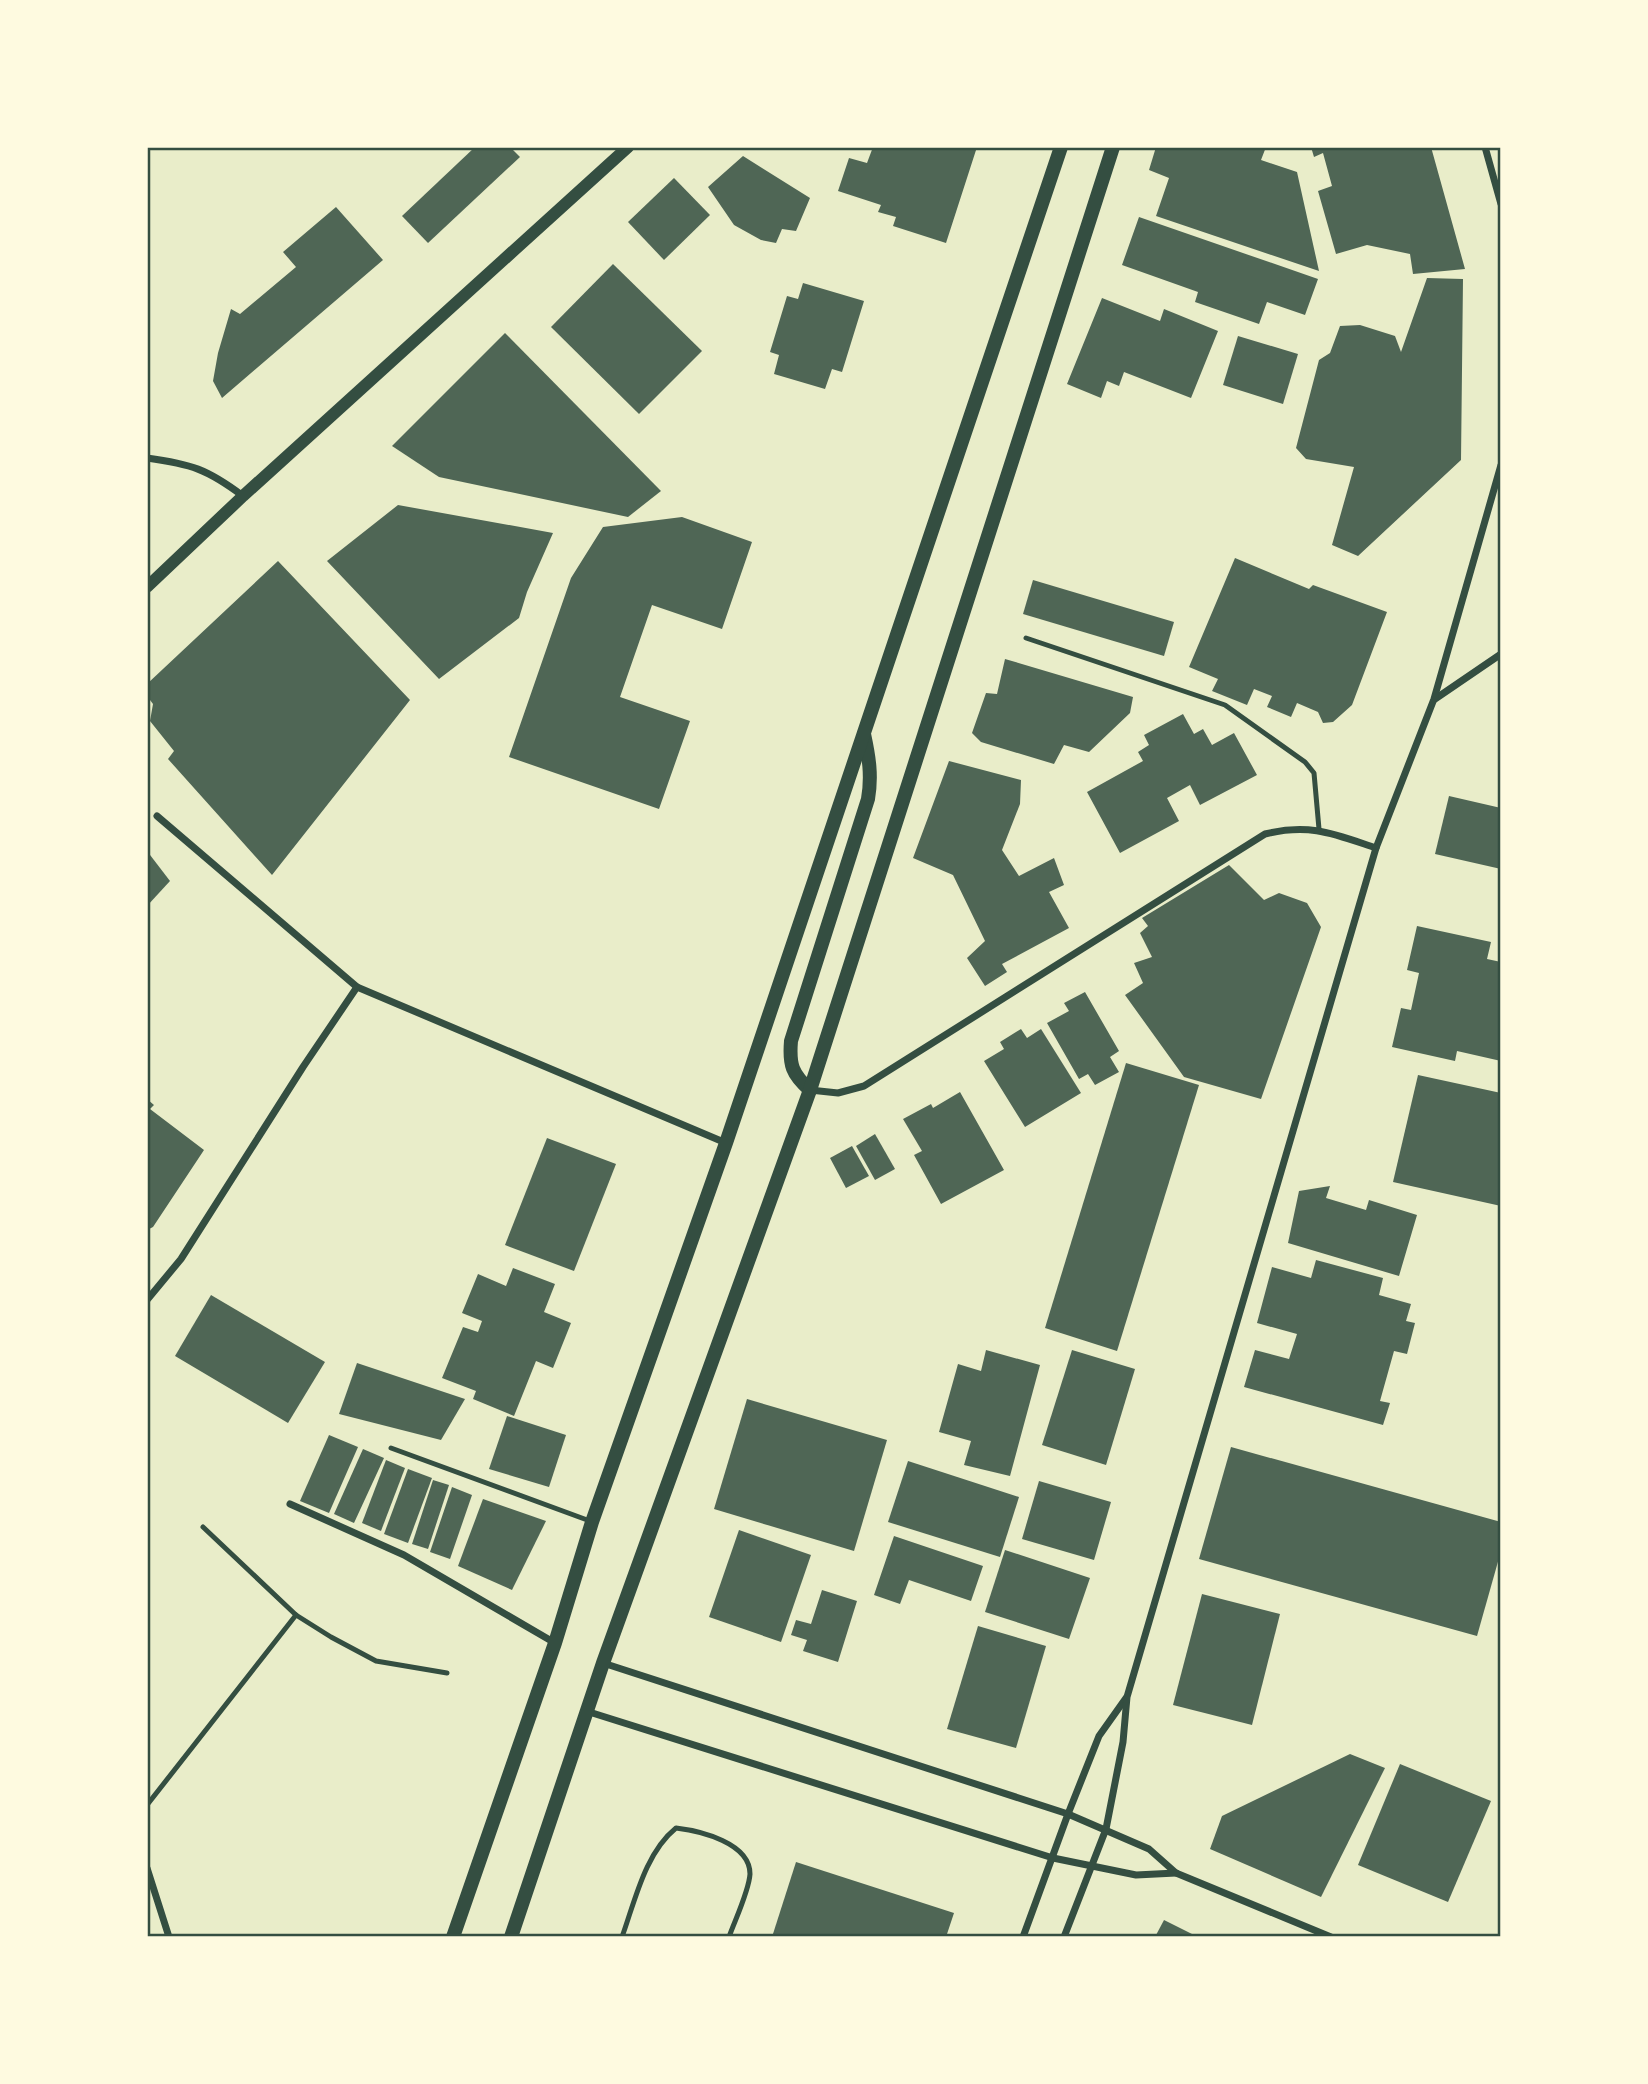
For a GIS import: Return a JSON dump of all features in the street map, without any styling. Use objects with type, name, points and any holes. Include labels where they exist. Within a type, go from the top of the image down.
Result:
[{"type":"main road","points":[[453,1937],[555,1643],[593,1522],[726,1143],[1061,147]]},
{"type":"main road","points":[[511,1937],[586,1710],[810,1090],[1113,147]]},
{"type":"main road","points":[[810,1090],[798,1079],[790,1061],[791,1041],[868,799],[871,765],[863,733]]},
{"type":"street","points":[[147,587],[243,496],[628,147]]},
{"type":"street","points":[[1485,147],[1501,204]]},
{"type":"street","points":[[147,458],[197,467],[243,496]]},
{"type":"street","points":[[1064,1937],[1106,1829],[1123,1742],[1126,1697],[1376,848],[1434,699],[1501,465]]},
{"type":"street","points":[[1434,699],[1501,654]]},
{"type":"street","points":[[157,816],[357,987],[726,1143]]},
{"type":"street","points":[[810,1090],[838,1093],[863,1086],[1265,834],[1288,829],[1319,830],[1376,848]]},
{"type":"street","points":[[147,1300],[181,1259],[357,987]]},
{"type":"street","points":[[290,1504],[404,1555],[555,1643]]},
{"type":"street","points":[[603,1663],[1068,1814],[1149,1849],[1176,1873],[1331,1937]]},
{"type":"street","points":[[1023,1937],[1099,1736],[1126,1697]]},
{"type":"street","points":[[586,1710],[1053,1858],[1136,1875],[1176,1873]]},
{"type":"street","points":[[147,1868],[169,1937]]},
{"type":"lane","points":[[1026,638],[1225,705],[1305,762],[1314,773],[1319,830]]},
{"type":"lane","points":[[391,1448],[593,1522]]},
{"type":"lane","points":[[204,1527],[296,1615],[331,1637],[376,1661],[447,1673]]},
{"type":"lane","points":[[147,1805],[296,1615]]},
{"type":"lane","points":[[622,1937],[651,1859],[664,1838],[676,1828],[692,1830],[722,1841],[738,1849],[749,1864],[750,1877],[729,1937]]},
{"type":"building","points":[[475,147],[510,147],[520,157],[428,243],[402,216]]},
{"type":"building","points":[[873,147],[977,147],[946,243],[893,226],[896,217],[878,212],[881,205],[838,191],[849,158],[867,163]]},
{"type":"building","points":[[1156,147],[1266,147],[1261,160],[1297,172],[1319,271],[1156,216],[1169,178],[1149,170]]},
{"type":"building","points":[[1311,147],[1431,147],[1465,269],[1413,274],[1410,254],[1367,245],[1336,254],[1318,191],[1332,186],[1323,153],[1314,157]]},
{"type":"building","points":[[743,156],[810,198],[796,231],[782,229],[776,243],[761,240],[734,225],[708,187]]},
{"type":"building","points":[[674,178],[710,215],[664,260],[628,222]]},
{"type":"building","points":[[336,207],[383,260],[222,398],[213,381],[231,309],[240,314],[296,267],[283,252]]},
{"type":"building","points":[[1139,217],[1318,279],[1305,315],[1267,302],[1259,324],[1195,302],[1198,292],[1122,265]]},
{"type":"building","points":[[613,264],[702,351],[639,414],[551,327]]},
{"type":"building","points":[[1427,278],[1463,279],[1461,460],[1358,556],[1332,545],[1354,467],[1306,459],[1296,448],[1319,360],[1330,353],[1340,326],[1360,325],[1395,336],[1401,352]]},
{"type":"building","points":[[803,283],[864,301],[842,372],[832,369],[825,389],[774,374],[779,355],[770,352],[787,296],[798,299]]},
{"type":"building","points":[[1102,298],[1160,321],[1164,309],[1218,331],[1191,398],[1124,372],[1119,386],[1107,381],[1101,398],[1067,384]]},
{"type":"building","points":[[505,333],[661,491],[628,517],[439,477],[392,446]]},
{"type":"building","points":[[1238,336],[1298,354],[1283,404],[1223,385]]},
{"type":"building","points":[[398,505],[553,533],[527,592],[519,618],[439,679],[327,561]]},
{"type":"building","points":[[682,517],[752,542],[722,629],[652,605],[620,697],[690,721],[659,809],[509,757],[571,578],[603,527]]},
{"type":"building","points":[[1235,558],[1309,589],[1313,585],[1387,612],[1352,705],[1333,722],[1323,723],[1318,712],[1297,703],[1291,717],[1267,707],[1272,696],[1254,689],[1247,705],[1212,691],[1218,679],[1189,667]]},
{"type":"building","points":[[278,561],[410,700],[272,875],[168,759],[174,751],[150,721],[153,704],[147,696],[147,684]]},
{"type":"building","points":[[1033,580],[1174,622],[1164,656],[1023,614]]},
{"type":"building","points":[[1005,659],[1133,697],[1130,713],[1089,752],[1064,745],[1054,764],[981,742],[972,733],[986,693],[997,694]]},
{"type":"building","points":[[1183,714],[1194,734],[1203,729],[1212,745],[1234,733],[1257,775],[1200,805],[1190,785],[1167,798],[1179,821],[1120,853],[1087,792],[1143,761],[1138,752],[1149,745],[1144,735]]},
{"type":"building","points":[[949,761],[1021,780],[1020,804],[1002,850],[1019,876],[1054,858],[1064,885],[1049,892],[1069,928],[1002,964],[1007,972],[985,986],[967,958],[985,941],[953,875],[913,858]]},
{"type":"building","points":[[1449,796],[1501,808],[1501,869],[1435,854]]},
{"type":"building","points":[[147,851],[170,881],[147,906]]},
{"type":"building","points":[[1229,865],[1264,900],[1279,893],[1307,903],[1321,927],[1261,1099],[1184,1077],[1125,995],[1143,983],[1134,963],[1152,957],[1140,933],[1148,926],[1142,918]]},
{"type":"building","points":[[1417,926],[1491,942],[1487,959],[1501,962],[1501,1061],[1457,1051],[1455,1061],[1392,1047],[1401,1008],[1411,1010],[1419,973],[1407,970]]},
{"type":"building","points":[[1085,992],[1119,1051],[1110,1057],[1119,1072],[1095,1085],[1088,1074],[1079,1079],[1047,1023],[1069,1011],[1064,1003]]},
{"type":"building","points":[[1021,1029],[1027,1038],[1041,1029],[1081,1093],[1025,1127],[984,1061],[1004,1049],[1000,1042]]},
{"type":"building","points":[[1126,1063],[1199,1085],[1117,1351],[1045,1328]]},
{"type":"building","points":[[1418,1075],[1501,1093],[1501,1206],[1393,1182]]},
{"type":"building","points":[[960,1092],[1004,1170],[941,1204],[914,1155],[922,1151],[903,1119],[931,1104],[933,1108]]},
{"type":"building","points":[[147,1099],[154,1105],[150,1109],[204,1150],[153,1227],[147,1230]]},
{"type":"building","points":[[875,1134],[895,1169],[875,1180],[856,1146]]},
{"type":"building","points":[[547,1138],[616,1164],[574,1271],[505,1245]]},
{"type":"building","points":[[852,1146],[869,1176],[846,1188],[830,1158]]},
{"type":"building","points":[[1330,1186],[1326,1198],[1366,1210],[1369,1200],[1417,1215],[1399,1276],[1288,1243],[1299,1191]]},
{"type":"building","points":[[1316,1260],[1383,1278],[1379,1295],[1411,1304],[1406,1321],[1415,1323],[1407,1354],[1394,1351],[1380,1401],[1390,1403],[1383,1425],[1244,1387],[1255,1350],[1289,1359],[1297,1334],[1257,1323],[1272,1267],[1311,1278]]},
{"type":"building","points":[[513,1268],[555,1284],[544,1312],[571,1323],[553,1368],[536,1361],[514,1416],[473,1399],[476,1391],[442,1378],[463,1327],[478,1332],[482,1321],[462,1313],[478,1274],[506,1286]]},
{"type":"building","points":[[211,1295],[325,1362],[288,1423],[175,1356]]},
{"type":"building","points":[[986,1350],[1040,1365],[1010,1476],[964,1465],[971,1441],[939,1432],[958,1364],[981,1371]]},
{"type":"building","points":[[1072,1350],[1135,1369],[1106,1465],[1042,1445]]},
{"type":"building","points":[[357,1363],[465,1399],[441,1440],[339,1414]]},
{"type":"building","points":[[747,1399],[887,1440],[854,1551],[714,1509]]},
{"type":"building","points":[[507,1416],[566,1435],[549,1487],[489,1469]]},
{"type":"building","points":[[329,1435],[358,1447],[329,1513],[300,1501]]},
{"type":"building","points":[[1231,1447],[1501,1522],[1501,1551],[1477,1636],[1199,1559]]},
{"type":"building","points":[[363,1449],[384,1458],[354,1523],[334,1514]]},
{"type":"building","points":[[386,1460],[405,1468],[381,1531],[362,1523]]},
{"type":"building","points":[[908,1461],[1019,1497],[1000,1557],[888,1522]]},
{"type":"building","points":[[408,1469],[432,1478],[408,1543],[384,1534]]},
{"type":"building","points":[[433,1480],[449,1485],[428,1549],[412,1544]]},
{"type":"building","points":[[1039,1481],[1111,1502],[1094,1560],[1022,1539]]},
{"type":"building","points":[[452,1487],[472,1495],[450,1559],[430,1552]]},
{"type":"building","points":[[483,1499],[546,1521],[512,1590],[458,1566]]},
{"type":"building","points":[[739,1530],[811,1555],[781,1642],[709,1617]]},
{"type":"building","points":[[894,1536],[983,1566],[971,1601],[909,1580],[900,1604],[874,1595]]},
{"type":"building","points":[[1005,1550],[1090,1578],[1069,1639],[985,1612]]},
{"type":"building","points":[[822,1590],[857,1601],[838,1662],[803,1651],[807,1640],[791,1635],[796,1620],[811,1624]]},
{"type":"building","points":[[1202,1594],[1280,1614],[1252,1725],[1173,1705]]},
{"type":"building","points":[[978,1626],[1046,1646],[1016,1748],[947,1729]]},
{"type":"building","points":[[1350,1754],[1385,1768],[1321,1897],[1210,1849],[1222,1816]]},
{"type":"building","points":[[1400,1764],[1491,1801],[1448,1902],[1358,1865]]},
{"type":"building","points":[[796,1862],[954,1913],[946,1937],[772,1937]]},
{"type":"building","points":[[1164,1920],[1198,1937],[1155,1937]]}]
